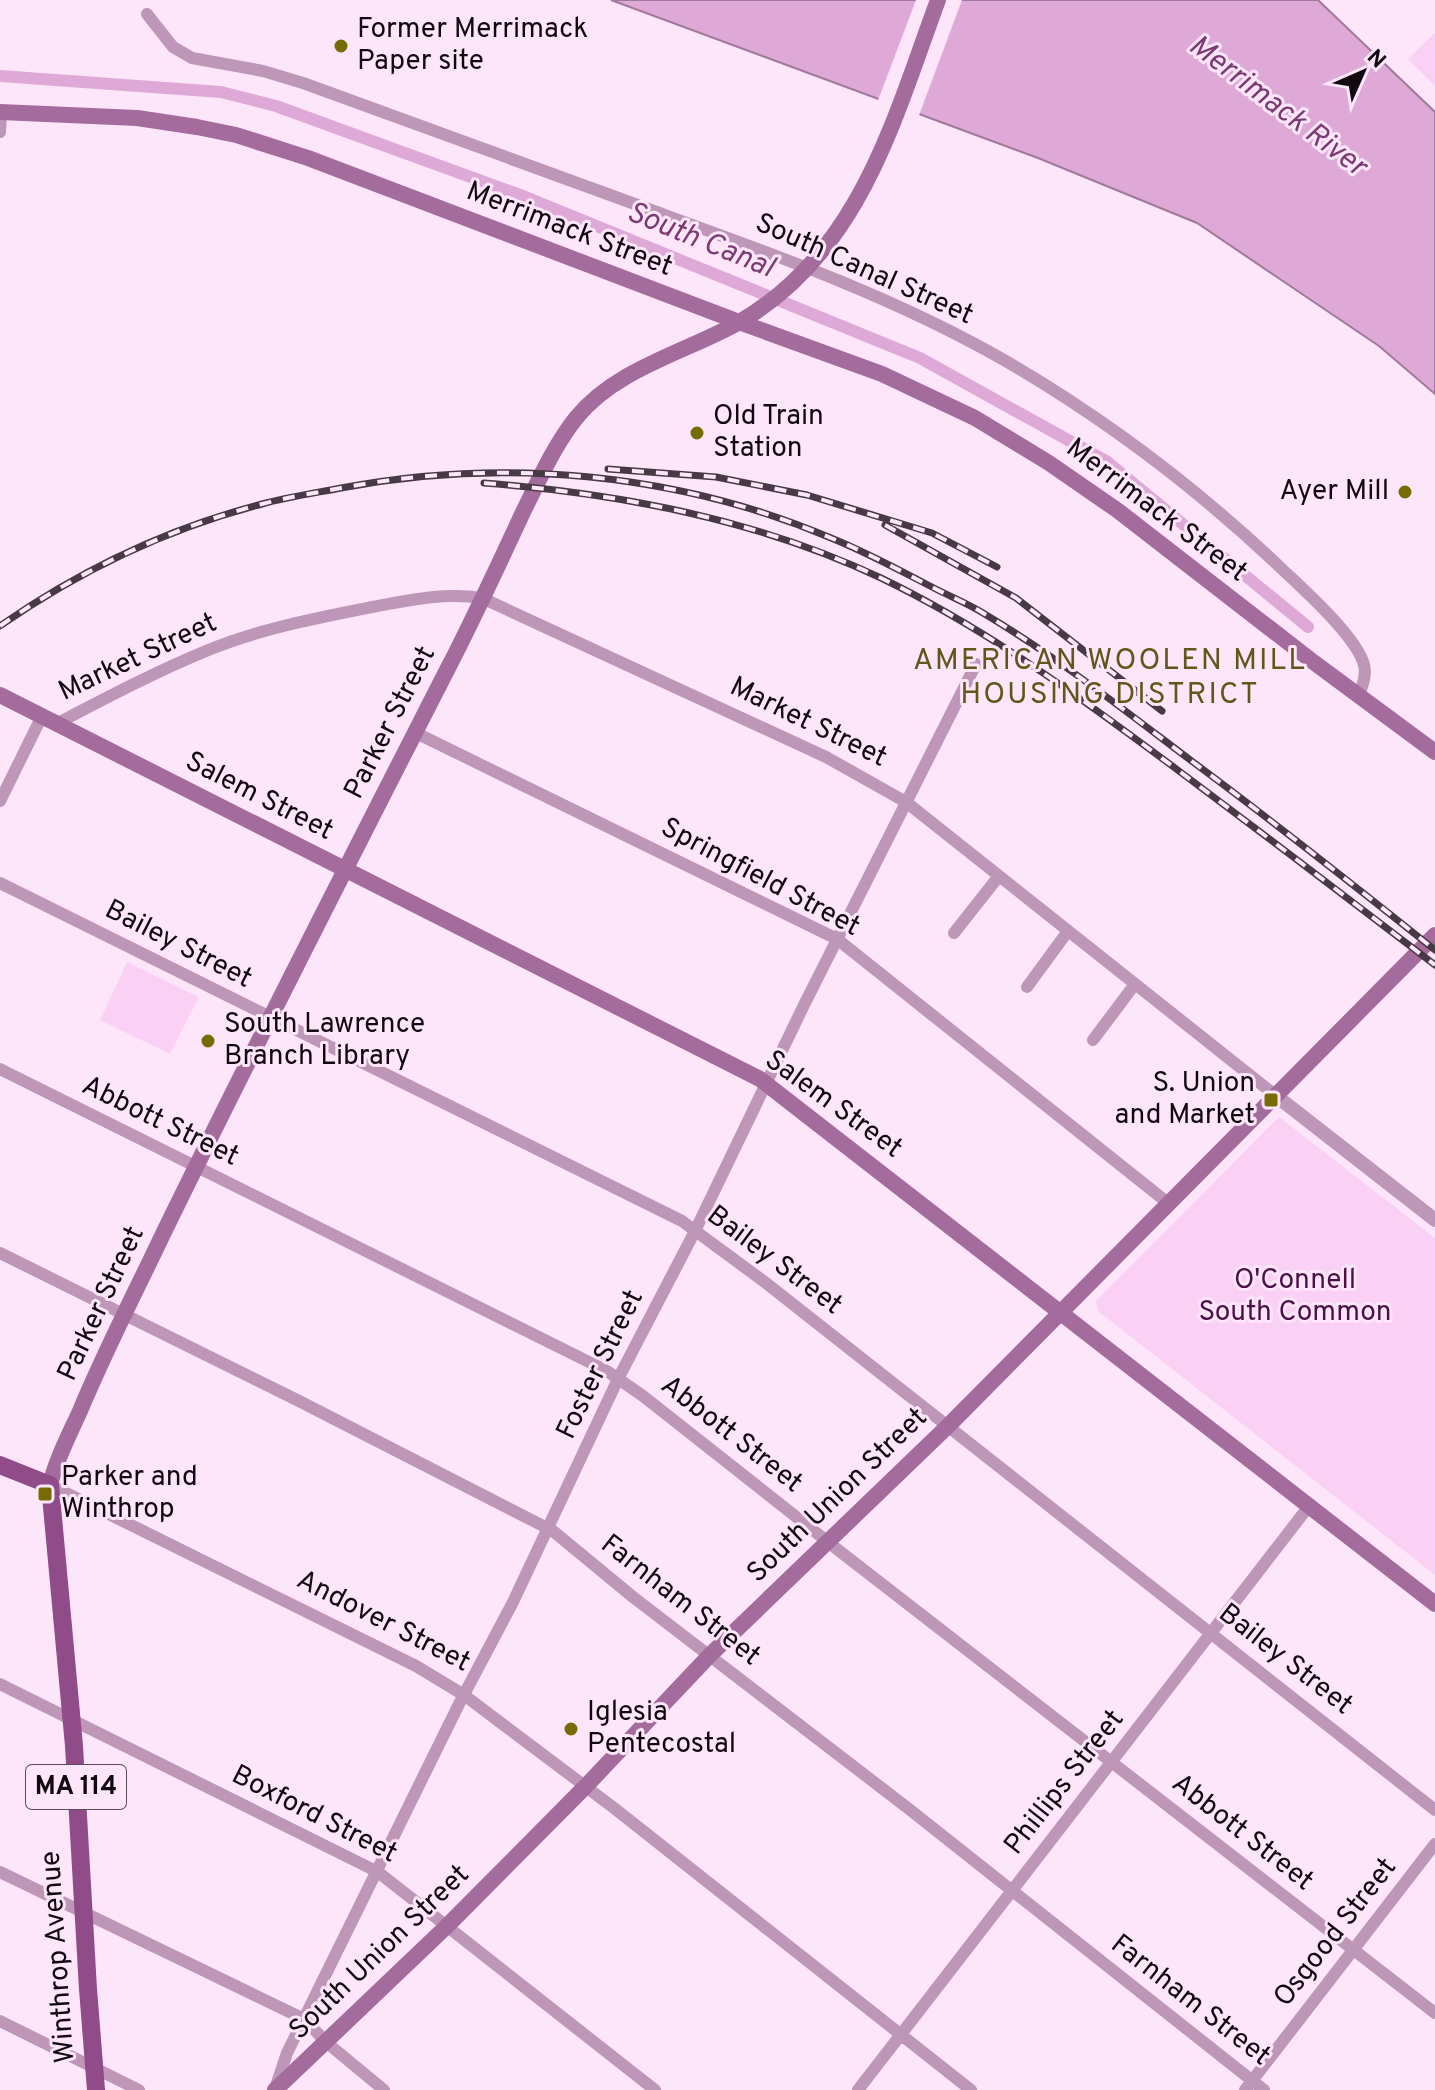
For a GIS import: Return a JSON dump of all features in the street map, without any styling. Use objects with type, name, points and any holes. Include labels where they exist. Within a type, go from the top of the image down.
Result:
[{"type":"main road","name":"Parker Street","points":[[50,1485],[99,1366],[553,450],[593,401],[634,372],[746,318],[803,271],[842,226],[886,141],[938,0]]},
{"type":"main road","name":"Merrimack Street","points":[[1,112],[137,118],[236,135],[308,158],[746,318],[882,374],[975,418],[1049,463],[1117,510],[1435,752]]},
{"type":"main road","name":"Salem Street","points":[[0,695],[766,1084],[1435,1604]]},
{"type":"main road","name":"South Union Street","points":[[275,2090],[446,1927],[710,1655],[948,1426],[1435,935]]},
{"type":"main road","name":"Andover Street","points":[[0,1465],[50,1485]]},
{"type":"main road","name":"Winthrop Avenue","points":[[50,1485],[72,1720],[96,2090]]},
{"type":"street","name":"South Canal Street","points":[[147,14],[173,47],[192,58],[263,71],[303,83],[803,271],[1002,359],[1086,411],[1181,482],[1251,540],[1318,604],[1351,643],[1364,664],[1359,696]]},
{"type":"street","points":[[0,132],[1,112]]},
{"type":"street","name":"Market Street","points":[[44,717],[138,682],[209,650],[301,621],[422,598],[460,595],[482,598],[826,757],[906,802],[1435,1220]]},
{"type":"street","name":"Foster Street","points":[[275,2090],[287,2053],[513,1602],[618,1379],[695,1231],[837,939],[976,664]]},
{"type":"street","points":[[0,801],[44,717]]},
{"type":"street","name":"Springfield Street","points":[[414,732],[837,939],[1168,1203]]},
{"type":"street","points":[[954,933],[999,876]]},
{"type":"street","name":"Bailey Street","points":[[0,883],[682,1221],[1212,1632],[1435,1810]]},
{"type":"street","points":[[1027,987],[1068,931]]},
{"type":"street","points":[[1093,1040],[1135,984]]},
{"type":"street","name":"Abbott Street","points":[[0,1069],[618,1379],[1435,2013]]},
{"type":"street","name":"Farnham Street","points":[[0,1253],[548,1528],[1012,1891],[1249,2085],[1264,2090]]},
{"type":"street","name":"Andover Street","points":[[50,1485],[416,1666],[464,1695],[971,2090]]},
{"type":"street","name":"Phillips Street","points":[[858,2090],[1309,1506]]},
{"type":"street","name":"Boxford Street","points":[[0,1684],[378,1872],[655,2090]]},
{"type":"street","name":"Osgood Street","points":[[1249,2085],[1435,1844]]},
{"type":"street","points":[[0,1872],[304,2019],[326,2042],[384,2090]]},
{"type":"street","points":[[0,2021],[139,2090]]},
{"type":"green space","points":[[1435,33],[1435,86],[1408,59]]},
{"type":"green space","points":[[127,962],[199,997],[170,1054],[100,1020]]},
{"type":"green space","name":"O'Connell South Common","points":[[1279,1117],[1435,1238],[1435,1575],[1098,1311],[1096,1301]]},
{"type":"water","name":"Merrimack River","points":[[611,0],[1318,0],[1435,112],[1435,394],[1379,346],[1197,223],[1038,158]]},
{"type":"pier","points":[[916,0],[962,0],[918,118],[877,103]]},
{"type":"waterway","name":"South Canal","points":[[0,76],[221,92],[276,106],[523,196],[920,358],[1106,461],[1308,627]]},
{"type":"railway","points":[[608,469],[716,477],[807,495],[932,533],[997,567]]},
{"type":"railway","points":[[0,626],[93,570],[193,525],[262,504],[341,488],[403,479],[527,473],[652,485],[713,498],[773,516],[844,543],[971,606],[1010,630],[1064,666],[1285,831],[1435,950]]},
{"type":"railway","points":[[484,483],[586,494],[687,512],[786,540],[881,578],[958,619],[1069,691],[1208,792],[1435,965]]},
{"type":"railway","points":[[885,525],[1016,598],[1162,711]]},
{"type":"place","name":"Former Merrimack Paper site","points":[[341,46]]},
{"type":"place","name":"Old Train Station","points":[[697,433]]},
{"type":"place","name":"Ayer Mill","points":[[1405,492]]},
{"type":"place","name":"South Lawrence Branch Library","points":[[208,1041]]},
{"type":"place","name":"S. Union and Market","points":[[1271,1100]]},
{"type":"place","name":"Parker and Winthrop","points":[[45,1494]]},
{"type":"place","name":"Iglesia Pentecostal","points":[[571,1729]]},
{"type":"district","name":"AMERICAN WOOLEN MILL HOUSING DISTRICT","points":[[1110,678]]}]
